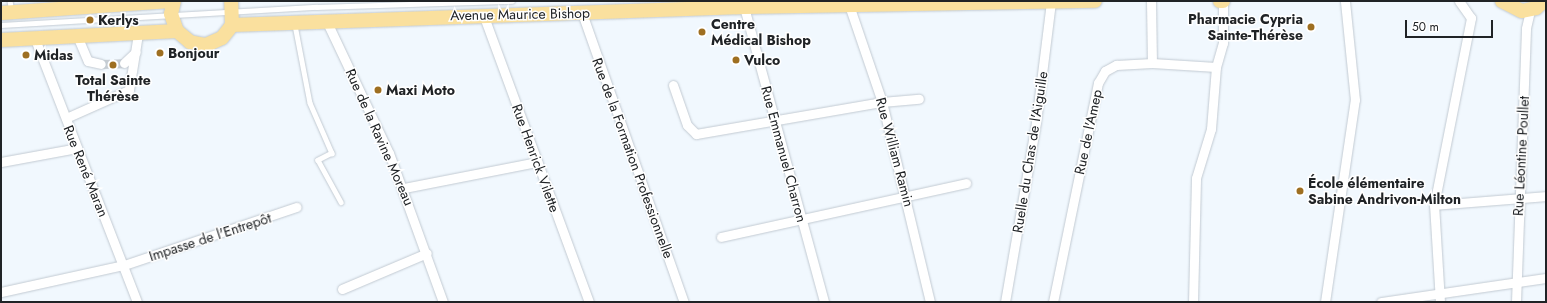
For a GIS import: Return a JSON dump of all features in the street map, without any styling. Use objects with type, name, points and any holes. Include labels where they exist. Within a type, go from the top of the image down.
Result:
[{"type":"main road","name":"Avenue Maurice Bishop","points":[[232,25],[483,14],[582,13],[744,7],[1096,1]]},
{"type":"main road","points":[[1502,1],[1514,10],[1540,5]]},
{"type":"main road","points":[[7,9],[79,4],[172,6],[177,31],[190,42],[206,45],[222,38],[232,25],[232,6]]},
{"type":"main road","points":[[1,40],[78,38],[177,31]]},
{"type":"street","name":"Ruelle du Chas de l'Aiguille","points":[[1005,302],[1036,122],[1051,1]]},
{"type":"street","points":[[1151,1],[1152,63]]},
{"type":"street","points":[[1193,302],[1196,178],[1211,130],[1216,67],[1223,43],[1222,1]]},
{"type":"street","points":[[1325,302],[1355,100],[1345,1]]},
{"type":"street","points":[[1440,302],[1434,205],[1471,18],[1459,1]]},
{"type":"street","name":"Rue William Ramin","points":[[849,5],[882,102],[908,197],[930,302]]},
{"type":"street","name":"Rue Léontine Poullet","points":[[1516,302],[1518,199],[1526,28],[1540,5]]},
{"type":"street","name":"Rue Emmanuel Charron","points":[[744,7],[824,302]]},
{"type":"street","name":"Rue de la Formation Professionnelle","points":[[582,13],[684,302]]},
{"type":"street","name":"Rue Henrick Vilette","points":[[483,14],[589,302]]},
{"type":"street","name":"Rue de la Ravine Moreau","points":[[326,20],[404,188],[444,302]]},
{"type":"street","points":[[66,118],[129,90],[138,34]]},
{"type":"street","points":[[78,38],[88,61],[101,64]]},
{"type":"street","name":"Rue René Maran","points":[[35,39],[124,265],[137,302]]},
{"type":"street","points":[[124,63],[136,52]]},
{"type":"street","name":"Rue de l'Amep","points":[[1053,302],[1098,83],[1105,71],[1116,65],[1152,63],[1216,67]]},
{"type":"street","points":[[673,86],[692,133],[775,121],[882,102],[919,99]]},
{"type":"street","points":[[1,162],[77,148]]},
{"type":"street","points":[[404,188],[538,162]]},
{"type":"street","points":[[721,236],[802,217],[908,197],[966,183]]},
{"type":"street","points":[[1434,205],[1546,196]]},
{"type":"street","name":"Impasse de l'Entrepôt","points":[[1,292],[124,265],[296,207]]},
{"type":"street","points":[[342,289],[427,252]]},
{"type":"street","points":[[1381,302],[1439,292],[1546,278]]},
{"type":"lane","points":[[1,26],[172,6],[512,1]]},
{"type":"lane","points":[[294,22],[310,103],[332,153],[318,160],[341,202]]},
{"type":"tunnel","points":[[101,64],[124,63]]},
{"type":"place","name":"Kerlys","points":[[90,20]]},
{"type":"place","name":"Pharmacie Cypria Sainte-Thérèse","points":[[1311,27]]},
{"type":"place","name":"Centre Médical Bishop","points":[[702,32]]},
{"type":"place","name":"Bonjour","points":[[160,53]]},
{"type":"place","name":"Midas","points":[[26,55]]},
{"type":"place","name":"Vulco","points":[[736,60]]},
{"type":"place","name":"Total Sainte Thérèse","points":[[113,65]]},
{"type":"place","name":"Maxi Moto","points":[[378,90]]},
{"type":"place","name":"École élémentaire Sabine Andrivon-Milton","points":[[1300,191]]}]
